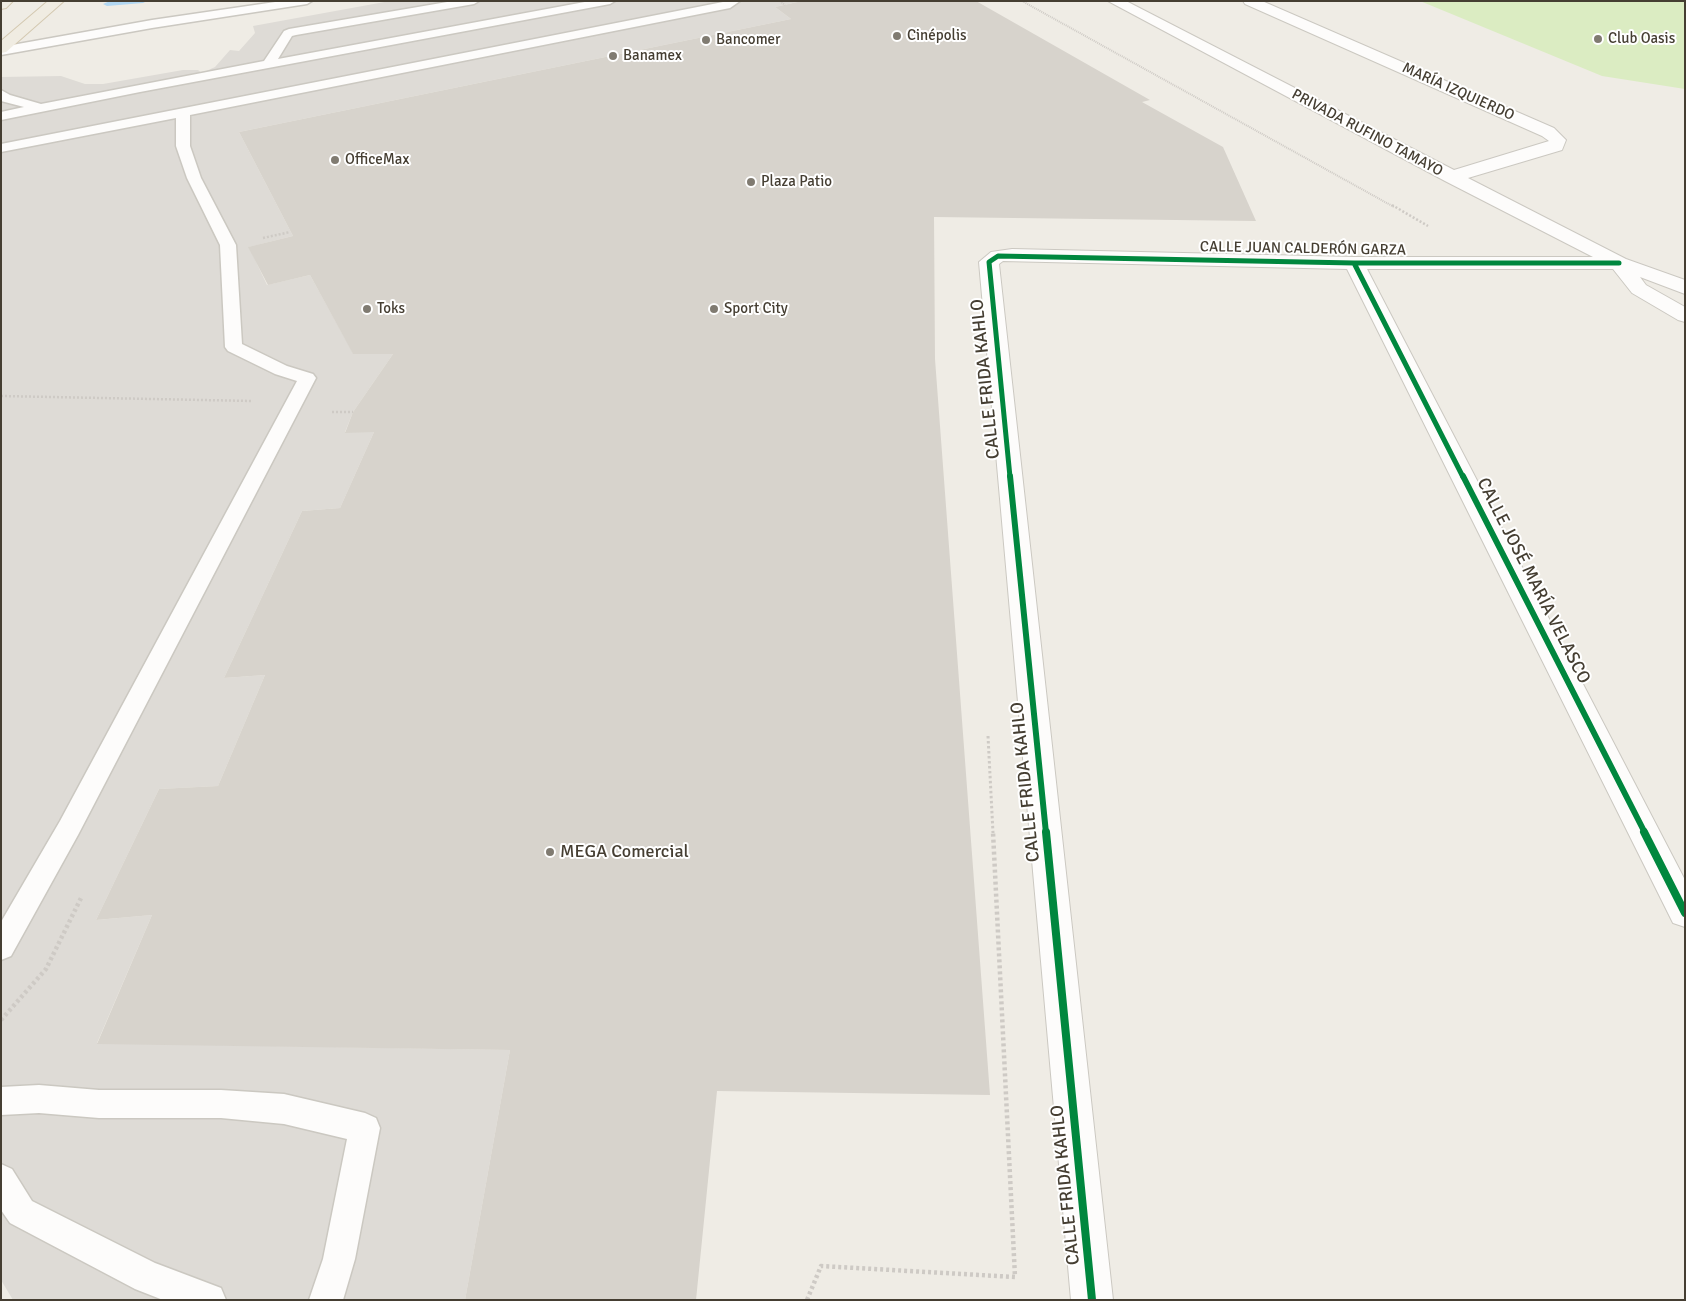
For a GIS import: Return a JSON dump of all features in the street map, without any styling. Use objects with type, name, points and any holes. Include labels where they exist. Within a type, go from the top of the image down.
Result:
[{"type":"main road","points":[[1,5],[6,1]]},
{"type":"main road","points":[[1,50],[57,1]]},
{"type":"street","name":"PRIVADA RUFINO TAMAYO","points":[[1114,1],[1619,263]]},
{"type":"street","name":"MARÍA IZQUIERDO","points":[[1250,1],[1548,132],[1558,140],[1556,146],[1451,177]]},
{"type":"street","name":"CALLE JUAN CALDERÓN GARZA","points":[[989,262],[998,256],[1012,255],[1354,263],[1619,263]]},
{"type":"street","name":"CALLE FRIDA KAHLO","points":[[989,262],[1092,1300]]},
{"type":"street","name":"CALLE JOSÉ MARÍA VELASCO","points":[[1354,263],[1685,913]]},
{"type":"street","points":[[1619,263],[1685,288]]},
{"type":"street","points":[[1619,263],[1639,289],[1685,316]]},
{"type":"lane","points":[[1,50],[152,24],[307,1]]},
{"type":"lane","points":[[267,66],[288,34],[293,32],[474,1]]},
{"type":"lane","points":[[1,116],[140,88],[610,1]]},
{"type":"lane","points":[[1,148],[730,5],[735,1]]},
{"type":"lane","points":[[1,94],[5,98],[43,108]]},
{"type":"lane","points":[[8,132],[43,108]]},
{"type":"lane","points":[[1,948],[68,828],[307,378],[281,370],[234,346],[228,245],[194,178],[183,146],[183,113]]},
{"type":"lane","points":[[1,1101],[39,1098],[99,1104],[239,1105],[284,1109],[365,1128],[339,1259],[326,1300]]},
{"type":"lane","points":[[1,1180],[21,1212],[147,1277],[209,1300]]},
{"type":"path","points":[[780,1],[785,5]]},
{"type":"path","points":[[1022,1],[1431,228]]},
{"type":"path","points":[[1,396],[254,402],[249,414],[353,412]]},
{"type":"path","points":[[807,1300],[821,1266],[1015,1277],[988,730]]},
{"type":"green space","name":"Club Oasis","points":[[1420,1],[1685,1],[1685,89],[1602,76]]},
{"type":"shaded area","points":[[390,1],[802,1],[775,7],[791,19],[239,132],[293,236],[249,247],[267,285],[310,275],[353,353],[393,354],[353,412],[345,432],[374,432],[340,508],[302,511],[224,678],[265,675],[218,786],[159,789],[96,920],[152,915],[97,1043],[510,1050],[465,1300],[13,1300],[1,1280],[1,77],[61,76],[85,84],[103,84],[183,70],[198,70],[202,73],[215,67],[230,50],[239,51],[255,33],[253,26]]},
{"type":"building","name":"MEGA Comercial","points":[[802,1],[976,1],[1150,100],[1142,102],[1223,147],[1256,221],[934,217],[935,359],[990,1095],[717,1091],[696,1300],[465,1300],[510,1050],[97,1044],[152,915],[96,920],[159,789],[218,786],[265,675],[224,678],[302,511],[340,508],[374,432],[345,433],[353,412],[393,354],[353,354],[310,275],[268,285],[248,247],[293,236],[239,132],[791,19],[775,7]]},
{"type":"waterway","points":[[107,4],[143,1]]},
{"type":"cycle path","points":[[1092,1300],[989,262],[998,256],[1012,255],[1354,263],[1619,263]]},
{"type":"cycle path","points":[[1354,263],[1685,913]]},
{"type":"place","name":"Cinépolis","points":[[897,36]]},
{"type":"place","name":"Club Oasis","points":[[1598,39]]},
{"type":"place","name":"Bancomer","points":[[706,40]]},
{"type":"place","name":"Banamex","points":[[613,56]]},
{"type":"place","name":"OfficeMax","points":[[335,160]]},
{"type":"place","name":"Plaza Patio","points":[[751,182]]},
{"type":"place","name":"Toks","points":[[367,309]]},
{"type":"place","name":"Sport City","points":[[714,309]]},
{"type":"place","name":"MEGA Comercial","points":[[550,852]]}]
